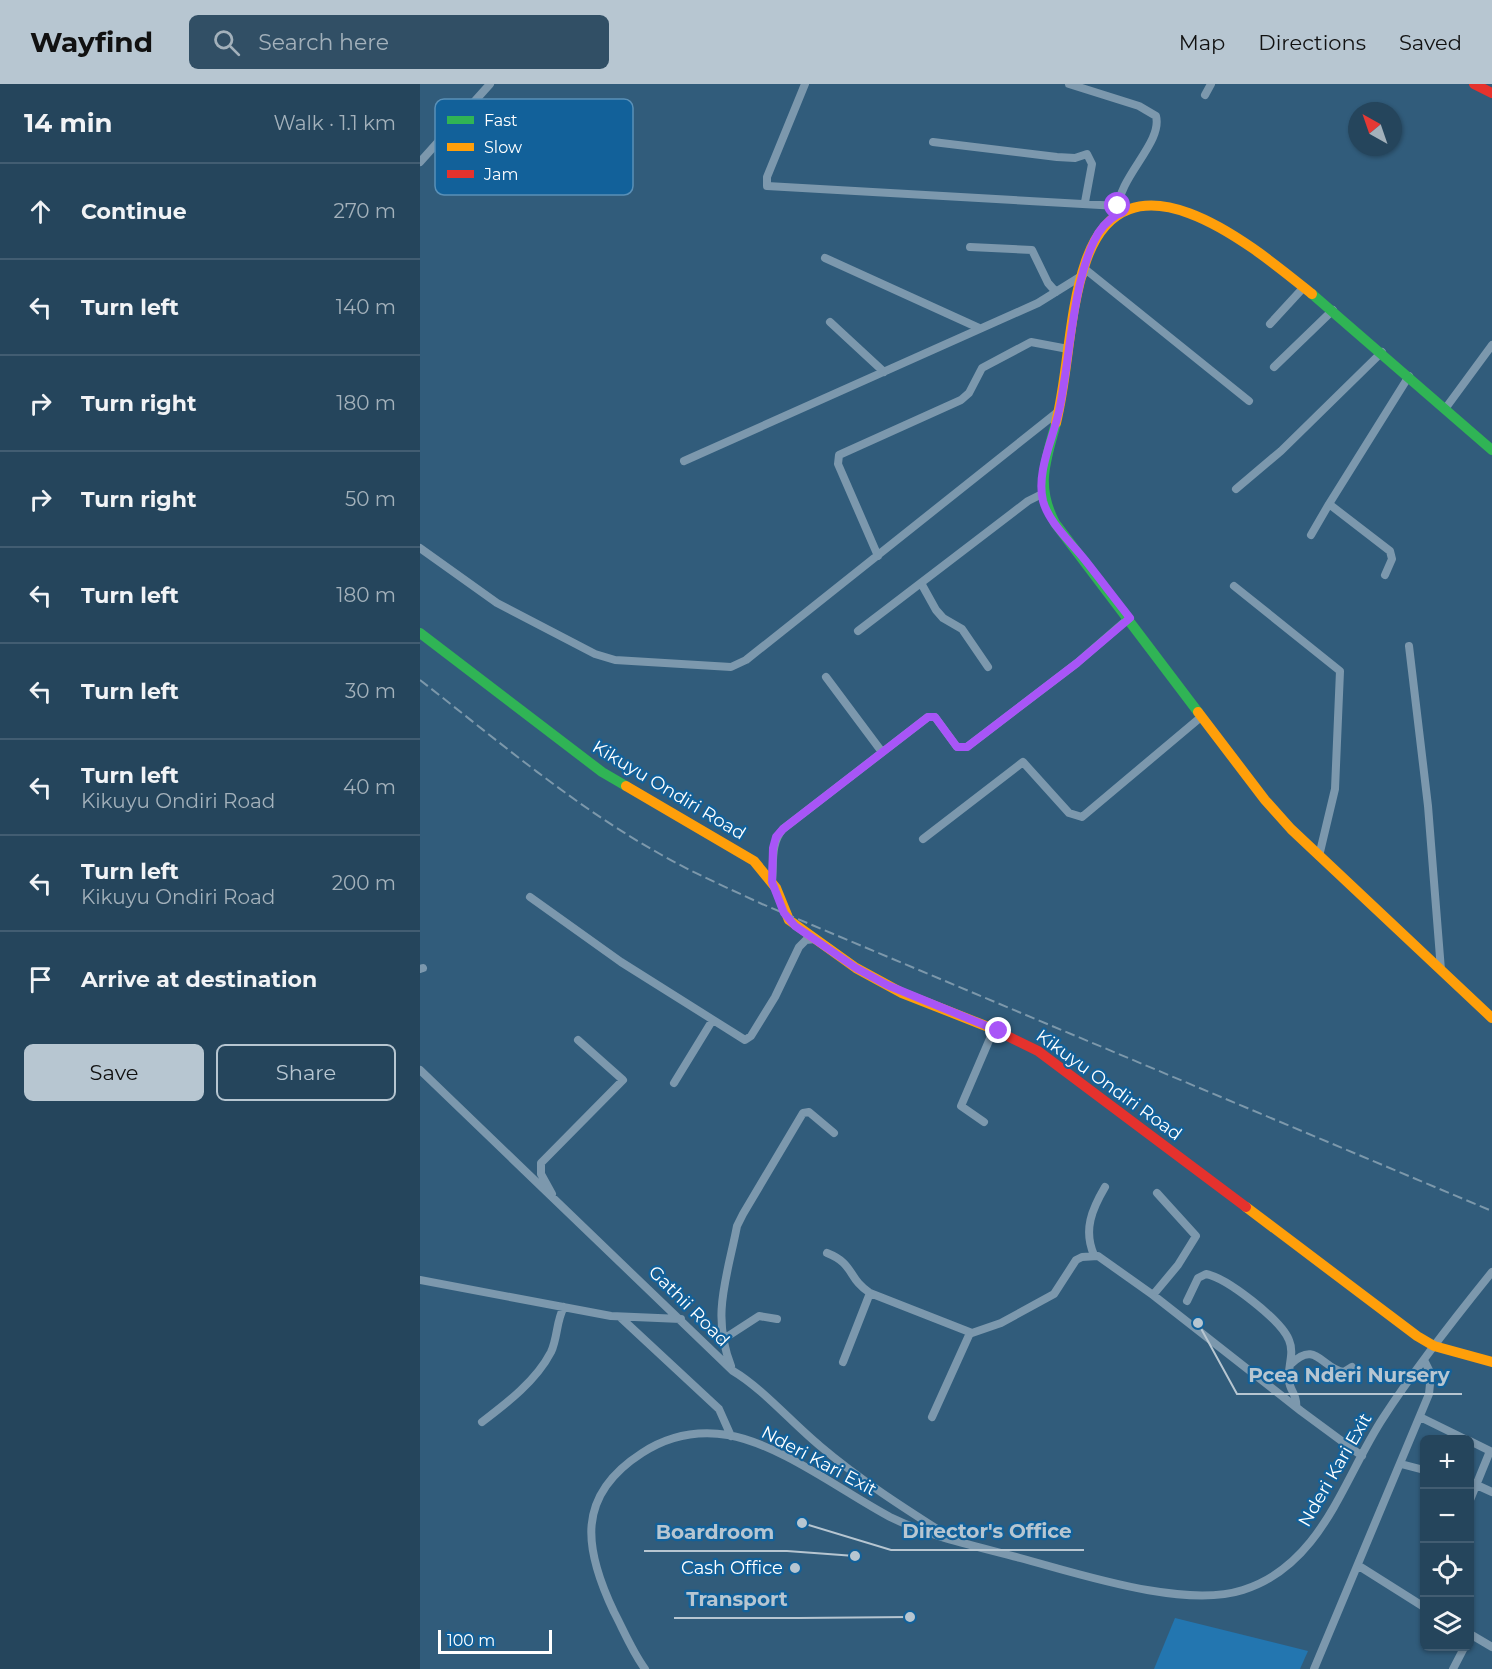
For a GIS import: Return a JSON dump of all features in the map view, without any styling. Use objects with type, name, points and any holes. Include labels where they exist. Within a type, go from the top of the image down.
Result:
[{"type":"main road","points":[[1474,84],[1492,93]]},
{"type":"main road","points":[[1492,450],[1333,310],[1241,241],[1181,210],[1166,206],[1145,207],[1118,210],[1095,239],[1084,272],[1068,349],[1059,411],[1044,467],[1042,494],[1044,504],[1055,523],[1130,618],[1201,717],[1265,800],[1319,856],[1492,1018]]},
{"type":"main road","name":"Kikuyu Ondiri Road","points":[[420,633],[583,758],[754,861],[772,882],[789,920],[856,968],[895,989],[1020,1040],[1055,1062],[1099,1100],[1409,1330],[1434,1346],[1492,1362]]},
{"type":"street","points":[[477,99],[490,84]]},
{"type":"street","points":[[805,84],[767,177],[767,186],[913,196],[1085,202],[1118,210],[1123,186],[1155,129],[1156,116],[1139,106],[1069,84]]},
{"type":"street","points":[[1205,95],[1211,84]]},
{"type":"street","points":[[933,142],[1057,158],[1075,158],[1087,154],[1092,164],[1085,202]]},
{"type":"street","points":[[420,162],[435,145]]},
{"type":"street","points":[[970,247],[1032,250],[1048,283],[1056,292]]},
{"type":"street","points":[[825,258],[979,328]]},
{"type":"street","points":[[684,461],[1047,299],[1084,272],[1249,400]]},
{"type":"street","points":[[1270,324],[1304,287]]},
{"type":"street","points":[[1274,368],[1333,310]]},
{"type":"street","points":[[830,322],[884,372]]},
{"type":"street","points":[[878,556],[838,464],[839,455],[961,400],[969,393],[982,368],[1031,342],[1068,349]]},
{"type":"street","points":[[1445,409],[1492,345]]},
{"type":"street","points":[[1236,489],[1281,451],[1383,352]]},
{"type":"street","points":[[1311,535],[1409,376]]},
{"type":"street","points":[[420,548],[497,603],[595,654],[615,660],[720,667],[740,665],[1059,411]]},
{"type":"street","points":[[858,631],[1028,501],[1042,494]]},
{"type":"street","points":[[1329,504],[1390,551],[1392,559],[1384,575]]},
{"type":"street","points":[[921,584],[936,610],[943,618],[962,629],[988,667]]},
{"type":"street","points":[[1234,586],[1340,671],[1335,789],[1319,856]]},
{"type":"street","points":[[772,882],[773,848],[776,837],[783,829],[931,715],[957,747],[967,747],[1077,663],[1130,618]]},
{"type":"street","points":[[1409,646],[1428,806],[1441,972]]},
{"type":"street","points":[[826,677],[882,752]]},
{"type":"street","points":[[923,839],[1023,762],[1069,813],[1082,817],[1201,717]]},
{"type":"street","points":[[530,897],[621,962],[712,1021],[742,1039],[748,1040],[776,997],[799,947],[806,940],[815,939]]},
{"type":"street","points":[[674,1083],[712,1021]]},
{"type":"street","points":[[984,1122],[961,1106],[994,1029]]},
{"type":"street","points":[[555,1199],[541,1174],[542,1163],[623,1080],[578,1040]]},
{"type":"street","name":"Gathii Road","points":[[420,1070],[733,1371],[876,1490],[956,1541]]},
{"type":"street","points":[[733,1371],[722,1340],[721,1312],[738,1226],[751,1197],[803,1113],[809,1112],[834,1133]]},
{"type":"street","points":[[1094,1255],[1089,1244],[1089,1226],[1095,1204],[1105,1187]]},
{"type":"street","points":[[1153,1295],[1178,1265],[1196,1236],[1157,1192]]},
{"type":"street","points":[[827,1253],[844,1260],[857,1282],[870,1293],[970,1333],[1001,1323],[1054,1294],[1076,1260],[1094,1255],[1102,1258],[1362,1456]]},
{"type":"street","name":"Nderi Kari Exit","points":[[645,1669],[595,1569],[591,1550],[593,1511],[609,1483],[621,1468],[648,1450],[687,1434],[731,1436],[768,1449],[908,1525],[956,1541],[1136,1586],[1192,1595],[1235,1592],[1276,1574],[1308,1545],[1325,1523],[1384,1417],[1434,1346],[1492,1272]]},
{"type":"street","points":[[1187,1301],[1198,1278],[1206,1274],[1221,1278],[1242,1292],[1285,1333],[1290,1343],[1289,1380],[1296,1396],[1296,1407]]},
{"type":"street","points":[[420,1280],[489,1295],[620,1317],[681,1319]]},
{"type":"street","points":[[843,1362],[870,1293]]},
{"type":"street","points":[[482,1422],[529,1381],[544,1362],[554,1344],[564,1307]]},
{"type":"street","points":[[722,1340],[759,1316],[777,1319]]},
{"type":"street","points":[[620,1317],[719,1409],[731,1436]]},
{"type":"street","points":[[932,1417],[970,1333]]},
{"type":"street","points":[[1291,1364],[1302,1355],[1310,1354],[1319,1357],[1338,1371],[1344,1372],[1352,1367]]},
{"type":"street","points":[[1314,1669],[1420,1417],[1431,1384],[1431,1374],[1424,1360]]},
{"type":"street","points":[[1420,1417],[1458,1435]]},
{"type":"street","points":[[1474,1443],[1491,1451],[1474,1480]]},
{"type":"street","points":[[1401,1464],[1420,1469]]},
{"type":"street","points":[[1474,1484],[1492,1492]]},
{"type":"street","points":[[1359,1566],[1420,1604]]},
{"type":"street","points":[[1474,1638],[1492,1647]]},
{"type":"street","points":[[1453,1669],[1463,1651]]},
{"type":"shaded area","points":[[1175,1618],[1308,1651],[1300,1669],[1154,1669]]},
{"type":"railway","points":[[420,680],[537,772],[597,815],[660,854],[698,874],[762,904],[1492,1211]]},
{"type":"traffic: fast","points":[[1312,294],[1492,450]]},
{"type":"traffic: fast","points":[[1056,423],[1044,473],[1045,497],[1055,523],[1198,712]]},
{"type":"traffic: fast","points":[[420,633],[602,772],[626,786]]},
{"type":"traffic: slow","points":[[1056,423],[1072,321],[1086,261],[1105,226],[1131,209],[1161,206],[1193,215],[1227,231],[1259,252],[1312,294]]},
{"type":"traffic: slow","points":[[1198,712],[1265,800],[1291,829],[1492,1018]]},
{"type":"traffic: slow","points":[[626,786],[754,861],[776,888],[789,920],[856,968],[902,993],[991,1028]]},
{"type":"traffic: slow","points":[[1246,1207],[1417,1336],[1434,1346],[1492,1362]]},
{"type":"traffic: jam","points":[[1474,84],[1492,93]]},
{"type":"traffic: jam","points":[[991,1028],[1038,1051],[1246,1207]]},
{"type":"place","name":"Pcea Nderi Nursery","points":[[1198,1323]]},
{"type":"place","name":"Director's Office","points":[[802,1523]]},
{"type":"place","name":"Boardroom","points":[[855,1556]]},
{"type":"place","name":"Cash Office","points":[[795,1568]]},
{"type":"place","name":"Transport","points":[[910,1617]]},
{"type":"route","points":[[999,1031],[902,993],[856,968],[795,926],[784,913],[780,897],[772,882],[773,848],[776,837],[783,829],[931,715],[935,717],[957,747],[961,749],[967,747],[1077,663],[1130,618],[1047,512],[1042,494],[1044,467],[1059,411],[1068,349],[1091,246],[1102,228],[1118,214],[1118,206]]}]
